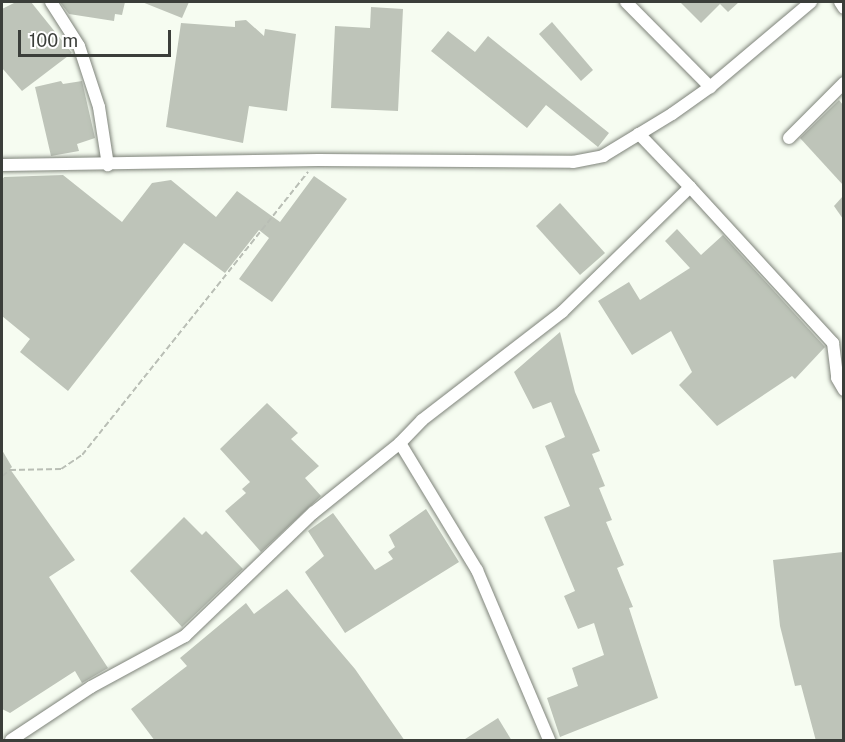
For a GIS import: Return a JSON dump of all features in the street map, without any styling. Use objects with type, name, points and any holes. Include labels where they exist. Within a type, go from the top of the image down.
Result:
[{"type":"street","points":[[51,2],[79,46],[99,107],[108,165]]},
{"type":"street","points":[[626,2],[710,87]]},
{"type":"street","points":[[2,165],[318,160],[573,162],[603,156],[710,87],[811,2]]},
{"type":"street","points":[[840,2],[843,8]]},
{"type":"street","points":[[789,138],[843,84]]},
{"type":"street","points":[[639,134],[834,343],[837,378],[843,390]]},
{"type":"street","points":[[11,741],[91,687],[185,636],[314,513],[400,443],[422,420],[562,312],[690,187]]},
{"type":"street","points":[[400,443],[477,570],[549,741]]},
{"type":"path","points":[[2,476],[10,470],[61,469],[82,455],[318,160]]},
{"type":"building","points":[[16,2],[31,2],[72,53],[22,91],[2,68],[2,9]]},
{"type":"building","points":[[60,2],[125,2],[122,15],[115,14],[114,21],[69,14]]},
{"type":"building","points":[[142,2],[189,2],[182,18]]},
{"type":"building","points":[[680,2],[739,2],[728,12],[720,4],[701,23]]},
{"type":"building","points":[[371,7],[403,9],[398,111],[331,108],[335,26],[370,28]]},
{"type":"building","points":[[246,20],[264,36],[265,29],[296,34],[287,111],[249,106],[243,143],[166,127],[181,23],[235,27],[235,21]]},
{"type":"building","points":[[552,22],[593,70],[581,81],[539,34]]},
{"type":"building","points":[[448,31],[475,52],[488,36],[609,133],[598,147],[546,105],[527,128],[431,51]]},
{"type":"building","points":[[61,81],[63,84],[82,81],[95,138],[77,144],[79,151],[51,156],[35,87]]},
{"type":"building","points":[[839,100],[843,105],[843,185],[800,138]]},
{"type":"building","points":[[63,175],[122,222],[152,183],[171,180],[216,217],[237,191],[280,222],[314,176],[347,199],[272,302],[239,279],[269,238],[259,230],[225,273],[184,243],[68,391],[20,352],[30,339],[2,316],[2,180],[4,177]]},
{"type":"building","points":[[843,196],[843,219],[834,206]]},
{"type":"building","points":[[560,203],[605,253],[580,275],[536,226]]},
{"type":"building","points":[[677,229],[701,255],[723,235],[825,347],[795,379],[792,376],[717,426],[679,385],[692,372],[671,331],[632,355],[598,301],[629,282],[640,300],[690,268],[665,241]]},
{"type":"building","points":[[560,332],[575,392],[600,451],[592,454],[605,486],[599,488],[612,520],[606,522],[624,565],[617,568],[633,607],[629,608],[658,698],[560,737],[547,698],[578,686],[572,668],[604,655],[594,623],[578,629],[564,596],[575,591],[544,517],[570,506],[545,446],[565,437],[551,402],[533,409],[514,372]]},
{"type":"building","points":[[267,403],[298,433],[291,439],[319,466],[305,478],[321,496],[261,552],[225,511],[246,493],[242,489],[250,482],[220,449]]},
{"type":"building","points":[[2,450],[12,467],[10,469],[75,560],[49,577],[108,668],[82,683],[75,671],[10,713],[2,709]]},
{"type":"building","points":[[426,509],[459,562],[345,633],[305,572],[324,556],[308,531],[333,513],[375,570],[393,559],[388,552],[395,547],[389,535]]},
{"type":"building","points":[[184,517],[202,535],[206,531],[243,569],[182,627],[130,571]]},
{"type":"building","points":[[843,552],[843,741],[816,741],[801,685],[795,686],[780,626],[773,560]]},
{"type":"building","points":[[287,589],[355,669],[405,741],[155,741],[131,709],[187,666],[180,658],[246,603],[254,614]]},
{"type":"building","points":[[498,718],[512,741],[462,741],[476,732]]}]
